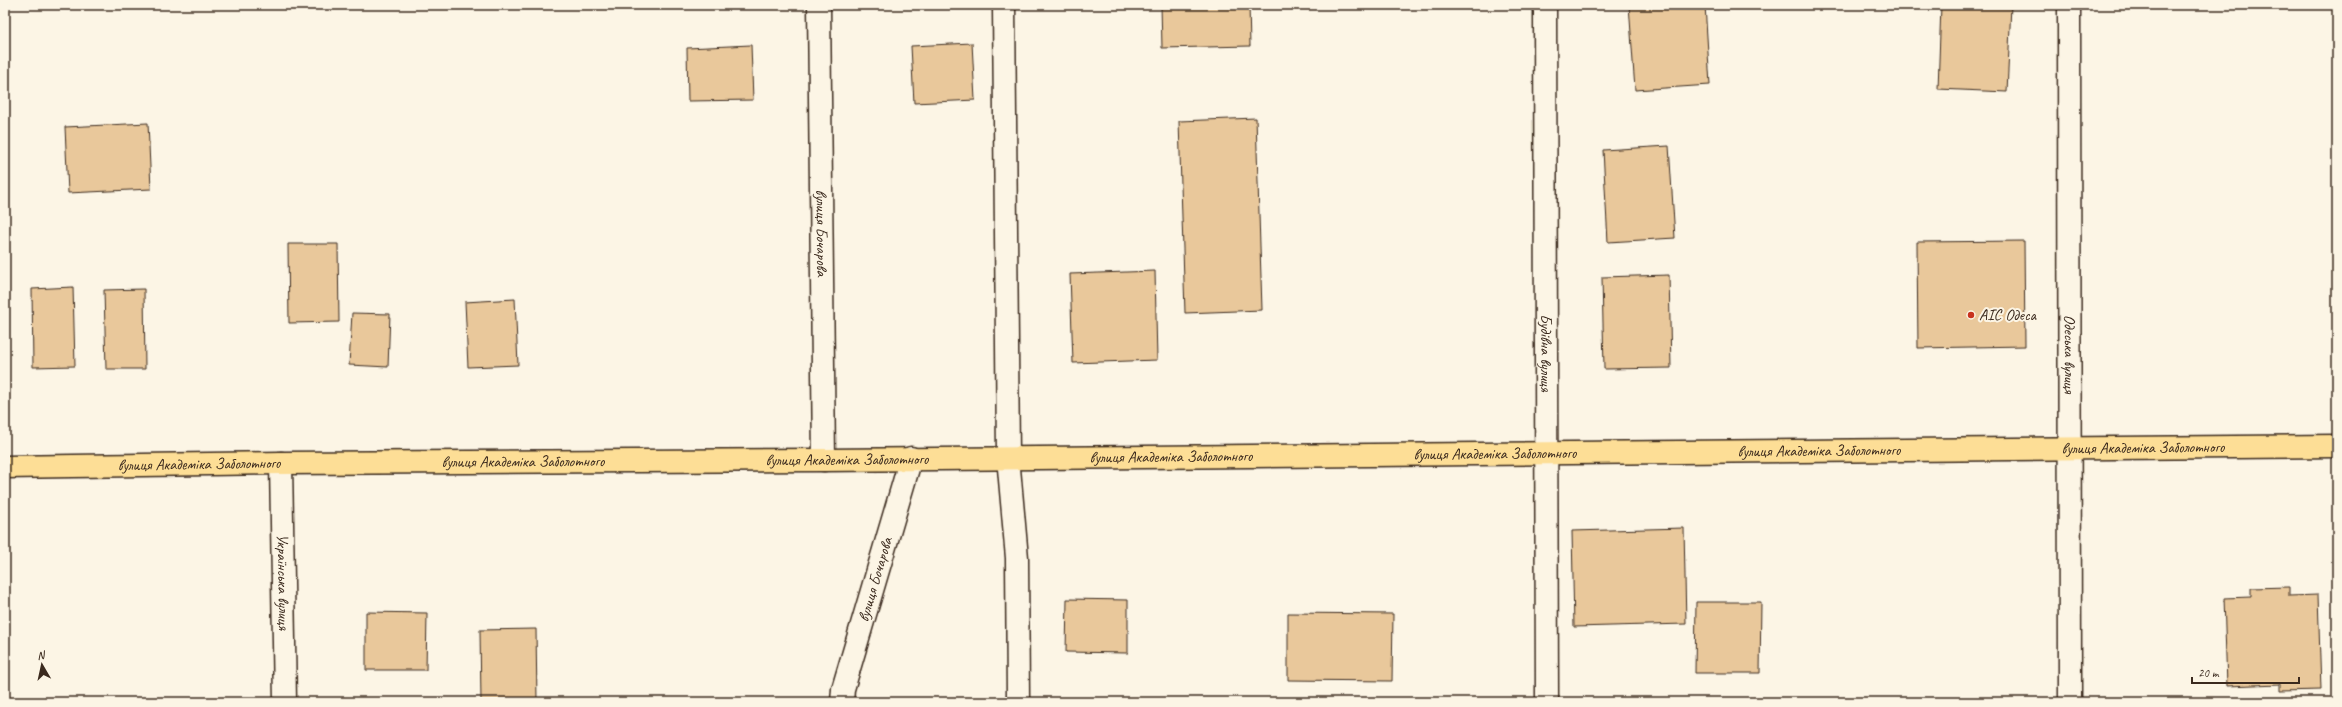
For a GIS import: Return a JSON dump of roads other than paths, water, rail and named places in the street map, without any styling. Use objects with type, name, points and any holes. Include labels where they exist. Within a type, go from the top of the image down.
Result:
[{"type":"main road","name":"вулиця Академіка Заболотного","points":[[5,467],[281,463],[824,460],[1008,457],[1545,454],[2337,446]]},
{"type":"street","name":"вулиця Бочарова","points":[[819,5],[824,460]]},
{"type":"street","points":[[1004,5],[1008,457],[1017,558],[1018,702]]},
{"type":"street","name":"Будівна вулиця","points":[[1545,5],[1545,454],[1547,702]]},
{"type":"street","name":"Одеська вулиця","points":[[2069,5],[2070,702]]},
{"type":"street","name":"вулиця Бочарова","points":[[842,702],[843,689],[911,458]]},
{"type":"street","name":"Українська вулиця","points":[[281,463],[286,702]]},
{"type":"place","name":"АІС Одеса","points":[[1971,315]]}]
